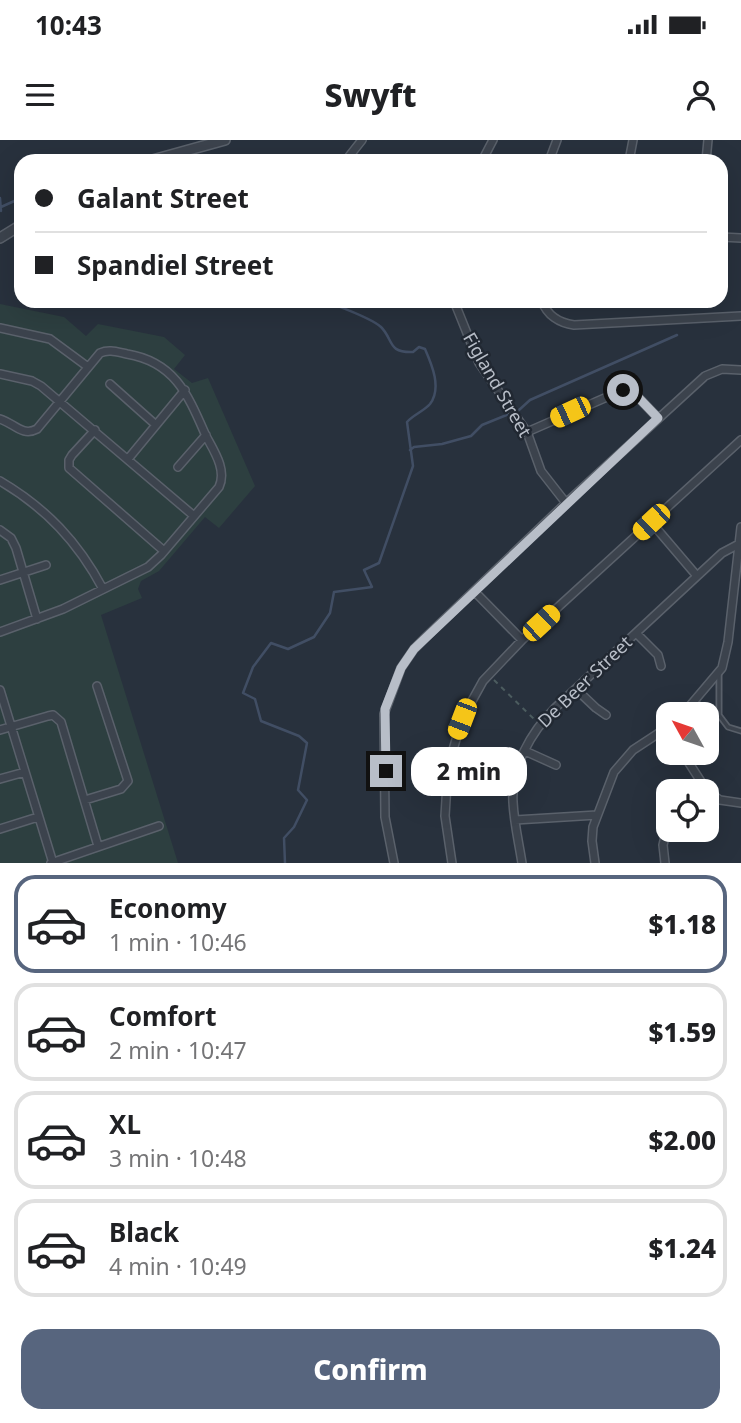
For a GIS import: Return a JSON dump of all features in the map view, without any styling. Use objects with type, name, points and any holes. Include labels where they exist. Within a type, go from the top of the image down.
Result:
[{"type":"street","points":[[174,154],[225,140]]},
{"type":"street","points":[[350,154],[362,140]]},
{"type":"street","name":"Figland Street","points":[[457,308],[480,363],[527,432],[541,471],[566,503]]},
{"type":"street","points":[[545,308],[556,319],[574,325],[741,316]]},
{"type":"street","points":[[0,328],[51,340],[88,367]]},
{"type":"street","points":[[0,419],[8,421],[22,432],[31,432],[37,429],[96,357],[105,351],[146,358],[176,379],[185,390],[221,470],[222,481],[148,567],[37,619],[0,632]]},
{"type":"street","points":[[394,863],[385,817],[385,709],[407,658],[566,503],[658,418],[712,372],[722,369],[741,370]]},
{"type":"street","points":[[0,374],[32,381],[60,401],[194,516]]},
{"type":"street","points":[[110,384],[156,425]]},
{"type":"street","points":[[128,459],[185,390]]},
{"type":"street","points":[[527,432],[623,390],[635,394],[658,418]]},
{"type":"street","points":[[95,430],[72,455],[69,468],[164,551]]},
{"type":"street","points":[[178,467],[206,435]]},
{"type":"street","points":[[452,863],[445,816],[448,767],[462,719],[488,675],[522,640],[741,440]]},
{"type":"street","points":[[0,481],[19,492],[62,528],[90,565],[103,589]]},
{"type":"street","points":[[651,522],[697,576]]},
{"type":"street","points":[[694,702],[719,673],[728,642],[741,527]]},
{"type":"street","points":[[0,530],[13,543],[37,619]]},
{"type":"street","name":"De Beer Street","points":[[522,863],[513,792],[526,751],[539,724],[725,550],[739,544]]},
{"type":"street","points":[[0,580],[46,565]]},
{"type":"street","points":[[474,591],[522,640]]},
{"type":"street","points":[[636,633],[658,655],[661,666]]},
{"type":"street","points":[[85,800],[121,789],[128,781],[97,686]]},
{"type":"street","points":[[576,689],[606,715]]},
{"type":"street","points":[[0,690],[52,863],[159,826]]},
{"type":"street","points":[[0,730],[48,716],[58,718],[70,744],[98,846]]},
{"type":"street","points":[[596,863],[592,841],[597,815],[614,772],[633,750],[656,736]]},
{"type":"street","points":[[526,751],[556,765]]},
{"type":"street","points":[[0,779],[25,772]]},
{"type":"street","points":[[719,799],[741,803]]},
{"type":"street","points":[[515,820],[597,815]]},
{"type":"street","points":[[0,828],[38,817]]},
{"type":"street","points":[[664,842],[665,863]]},
{"type":"lane","points":[[719,673],[719,702]]},
{"type":"lane","points":[[719,715],[727,727],[741,731]]},
{"type":"path","points":[[488,675],[539,724]]},
{"type":"shaded area","points":[[0,304],[64,317],[86,336],[98,324],[164,337],[185,355],[174,369],[192,383],[208,378],[255,486],[219,528],[205,517],[159,571],[141,581],[138,589],[142,598],[101,615],[178,863],[0,863]]},
{"type":"waterway","points":[[0,198],[1,211]]},
{"type":"waterway","points":[[1,207],[14,201]]},
{"type":"waterway","points":[[285,863],[284,838],[294,827],[307,800],[298,790],[307,743],[299,736],[261,721],[255,699],[243,693],[253,667],[271,643],[288,649],[314,637],[330,613],[334,592],[372,587],[364,570],[379,563],[413,466],[407,422],[430,404],[434,398],[436,384],[425,349],[419,347],[413,352],[399,350],[376,323],[342,308]]},
{"type":"waterway","points":[[410,450],[471,436],[482,425],[519,410],[530,400],[677,335]]},
{"type":"route","points":[[386,771],[385,709],[407,658],[566,503],[658,418],[635,394],[623,390]]}]
